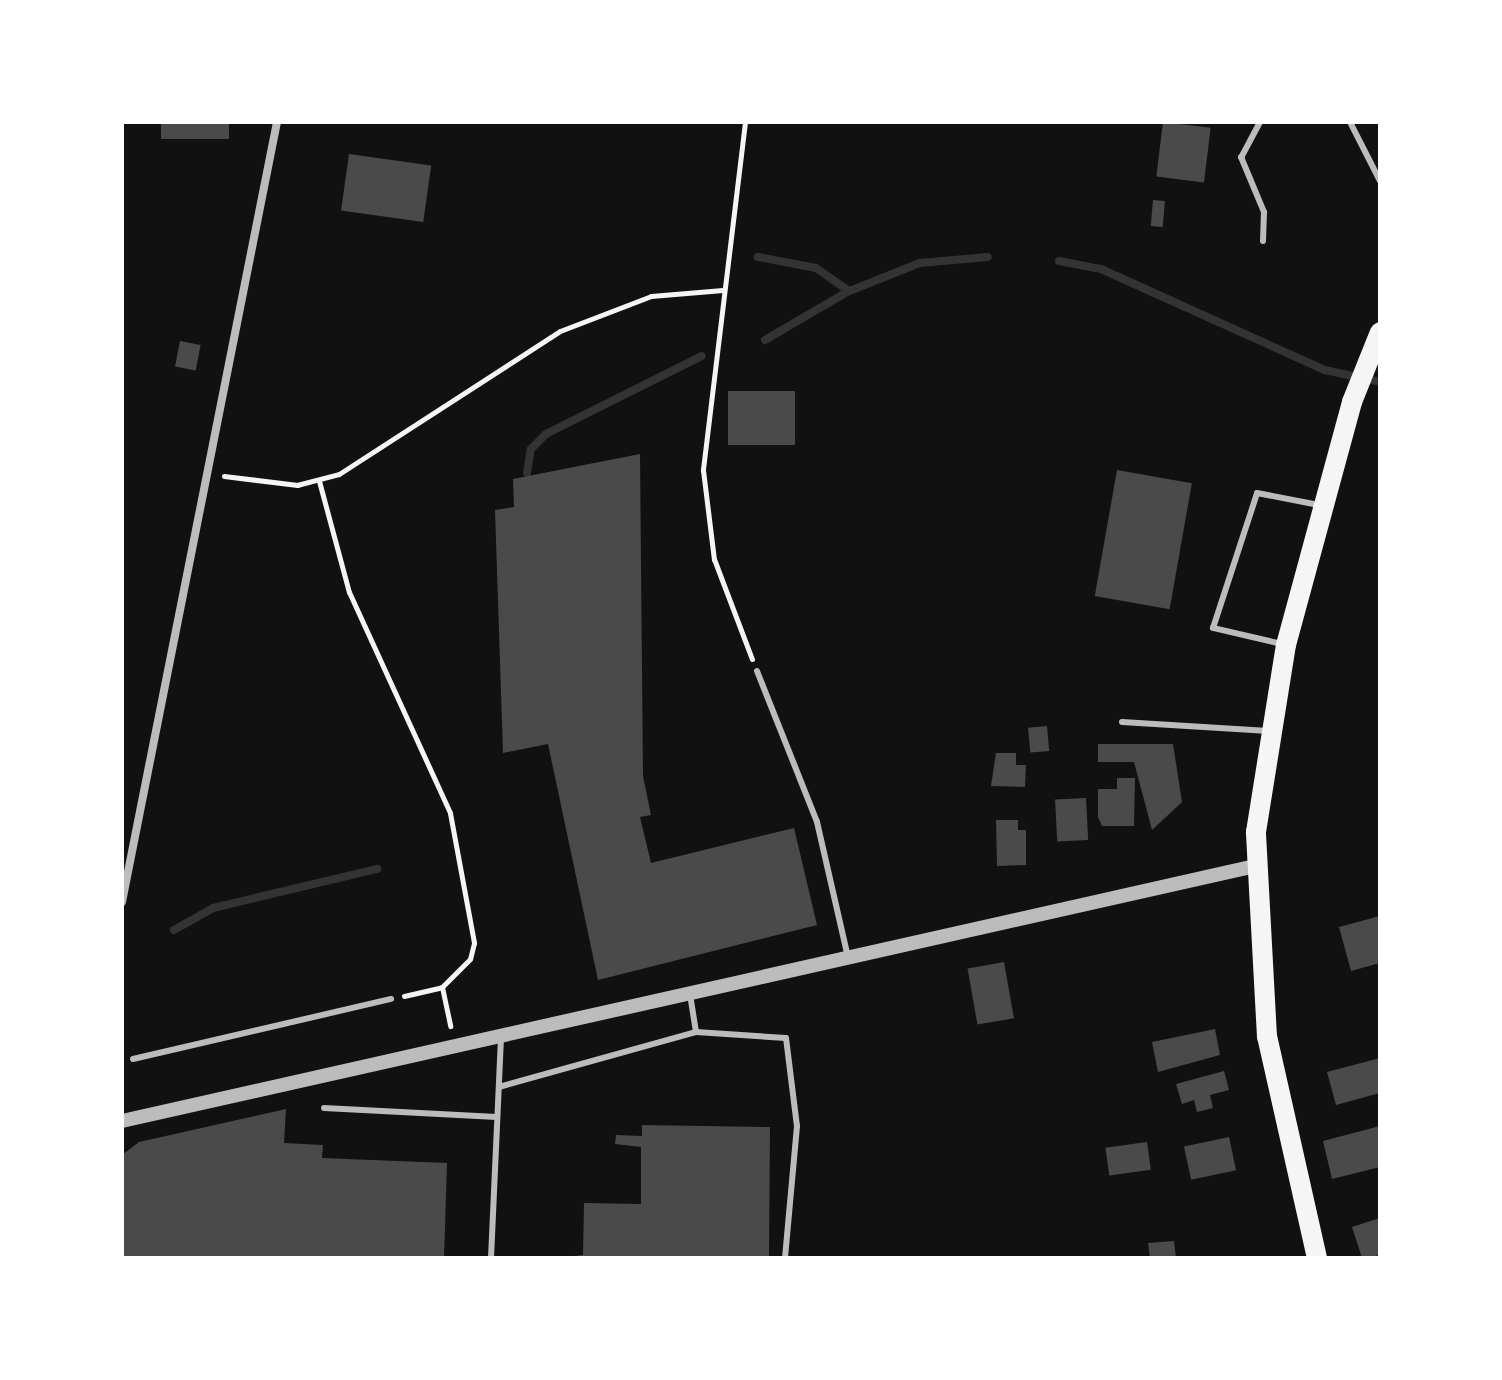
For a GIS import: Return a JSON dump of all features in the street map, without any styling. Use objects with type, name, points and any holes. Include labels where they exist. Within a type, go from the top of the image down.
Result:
[{"type":"main road","points":[[1317,1258],[1273,1078],[1255,866],[1269,731],[1286,645],[1352,402],[1380,332]]},
{"type":"street","points":[[122,902],[212,475],[277,122]]},
{"type":"street","points":[[122,1121],[1255,866]]},
{"type":"lane","points":[[1260,122],[1241,157],[1264,212],[1263,241]]},
{"type":"lane","points":[[1350,122],[1380,181]]},
{"type":"lane","points":[[1286,645],[1213,628],[1257,493],[1324,506]]},
{"type":"lane","points":[[757,671],[817,822],[848,957]]},
{"type":"lane","points":[[1122,722],[1269,731]]},
{"type":"lane","points":[[690,993],[696,1032]]},
{"type":"lane","points":[[133,1059],[391,999]]},
{"type":"lane","points":[[499,1087],[696,1032],[786,1038],[797,1126],[785,1258]]},
{"type":"lane","points":[[491,1258],[501,1036]]},
{"type":"lane","points":[[324,1108],[497,1117]]},
{"type":"path","points":[[745,122],[723,290],[703,501],[714,559],[757,671]]},
{"type":"path","points":[[212,475],[319,481],[359,465],[499,364],[560,331],[651,296],[723,290]]},
{"type":"path","points":[[319,481],[349,592],[450,813],[474,943],[470,959],[442,987],[391,999]]},
{"type":"path","points":[[442,987],[455,1046]]},
{"type":"building","points":[[161,122],[229,122],[229,139],[161,139]]},
{"type":"building","points":[[1163,122],[1211,128],[1204,182],[1156,177]]},
{"type":"building","points":[[349,154],[431,166],[423,222],[341,210]]},
{"type":"building","points":[[1153,200],[1165,201],[1163,227],[1151,226]]},
{"type":"building","points":[[180,341],[201,345],[196,371],[175,367]]},
{"type":"building","points":[[728,391],[795,391],[795,445],[728,445]]},
{"type":"building","points":[[640,454],[643,776],[651,815],[640,817],[651,863],[794,828],[817,925],[598,980],[548,744],[503,753],[495,510],[514,507],[513,479]]},
{"type":"building","points":[[1117,470],[1192,483],[1170,609],[1095,596]]},
{"type":"building","points":[[1047,726],[1049,751],[1030,753],[1028,728]]},
{"type":"building","points":[[1098,744],[1173,744],[1182,802],[1152,830],[1134,762],[1098,762]]},
{"type":"building","points":[[996,753],[1016,753],[1016,765],[1026,765],[1025,787],[991,786]]},
{"type":"building","points":[[1117,778],[1135,778],[1134,826],[1102,826],[1098,817],[1098,789],[1117,789]]},
{"type":"building","points":[[1086,798],[1088,840],[1057,842],[1055,800]]},
{"type":"building","points":[[996,820],[1018,820],[1018,830],[1026,830],[1026,865],[997,866]]},
{"type":"building","points":[[1380,916],[1380,963],[1351,971],[1339,927]]},
{"type":"building","points":[[1004,962],[1014,1018],[977,1025],[968,968]]},
{"type":"building","points":[[1215,1029],[1220,1055],[1158,1072],[1152,1042]]},
{"type":"building","points":[[1380,1058],[1380,1093],[1336,1105],[1327,1072]]},
{"type":"building","points":[[1224,1071],[1229,1090],[1210,1095],[1213,1108],[1197,1112],[1194,1100],[1182,1104],[1176,1084]]},
{"type":"building","points":[[286,1109],[284,1143],[323,1145],[322,1158],[447,1163],[444,1258],[122,1258],[122,1155],[139,1142]]},
{"type":"building","points":[[642,1125],[770,1127],[769,1258],[559,1258],[583,1255],[584,1203],[641,1204],[641,1147],[615,1144],[616,1135],[642,1136]]},
{"type":"building","points":[[1380,1126],[1380,1167],[1332,1179],[1323,1141]]},
{"type":"building","points":[[1229,1137],[1236,1170],[1191,1180],[1184,1147]]},
{"type":"building","points":[[1147,1142],[1151,1170],[1109,1176],[1105,1148]]},
{"type":"building","points":[[1380,1218],[1380,1255],[1362,1258],[1352,1227]]},
{"type":"building","points":[[1174,1241],[1176,1258],[1150,1258],[1148,1243]]},
{"type":"waterway","points":[[758,257],[816,268],[849,291]]},
{"type":"waterway","points":[[765,340],[847,292],[920,263],[988,257]]},
{"type":"waterway","points":[[1059,261],[1101,269],[1325,370],[1380,382]]},
{"type":"waterway","points":[[527,473],[531,449],[546,434],[702,356]]},
{"type":"waterway","points":[[174,930],[213,908],[377,869]]}]
